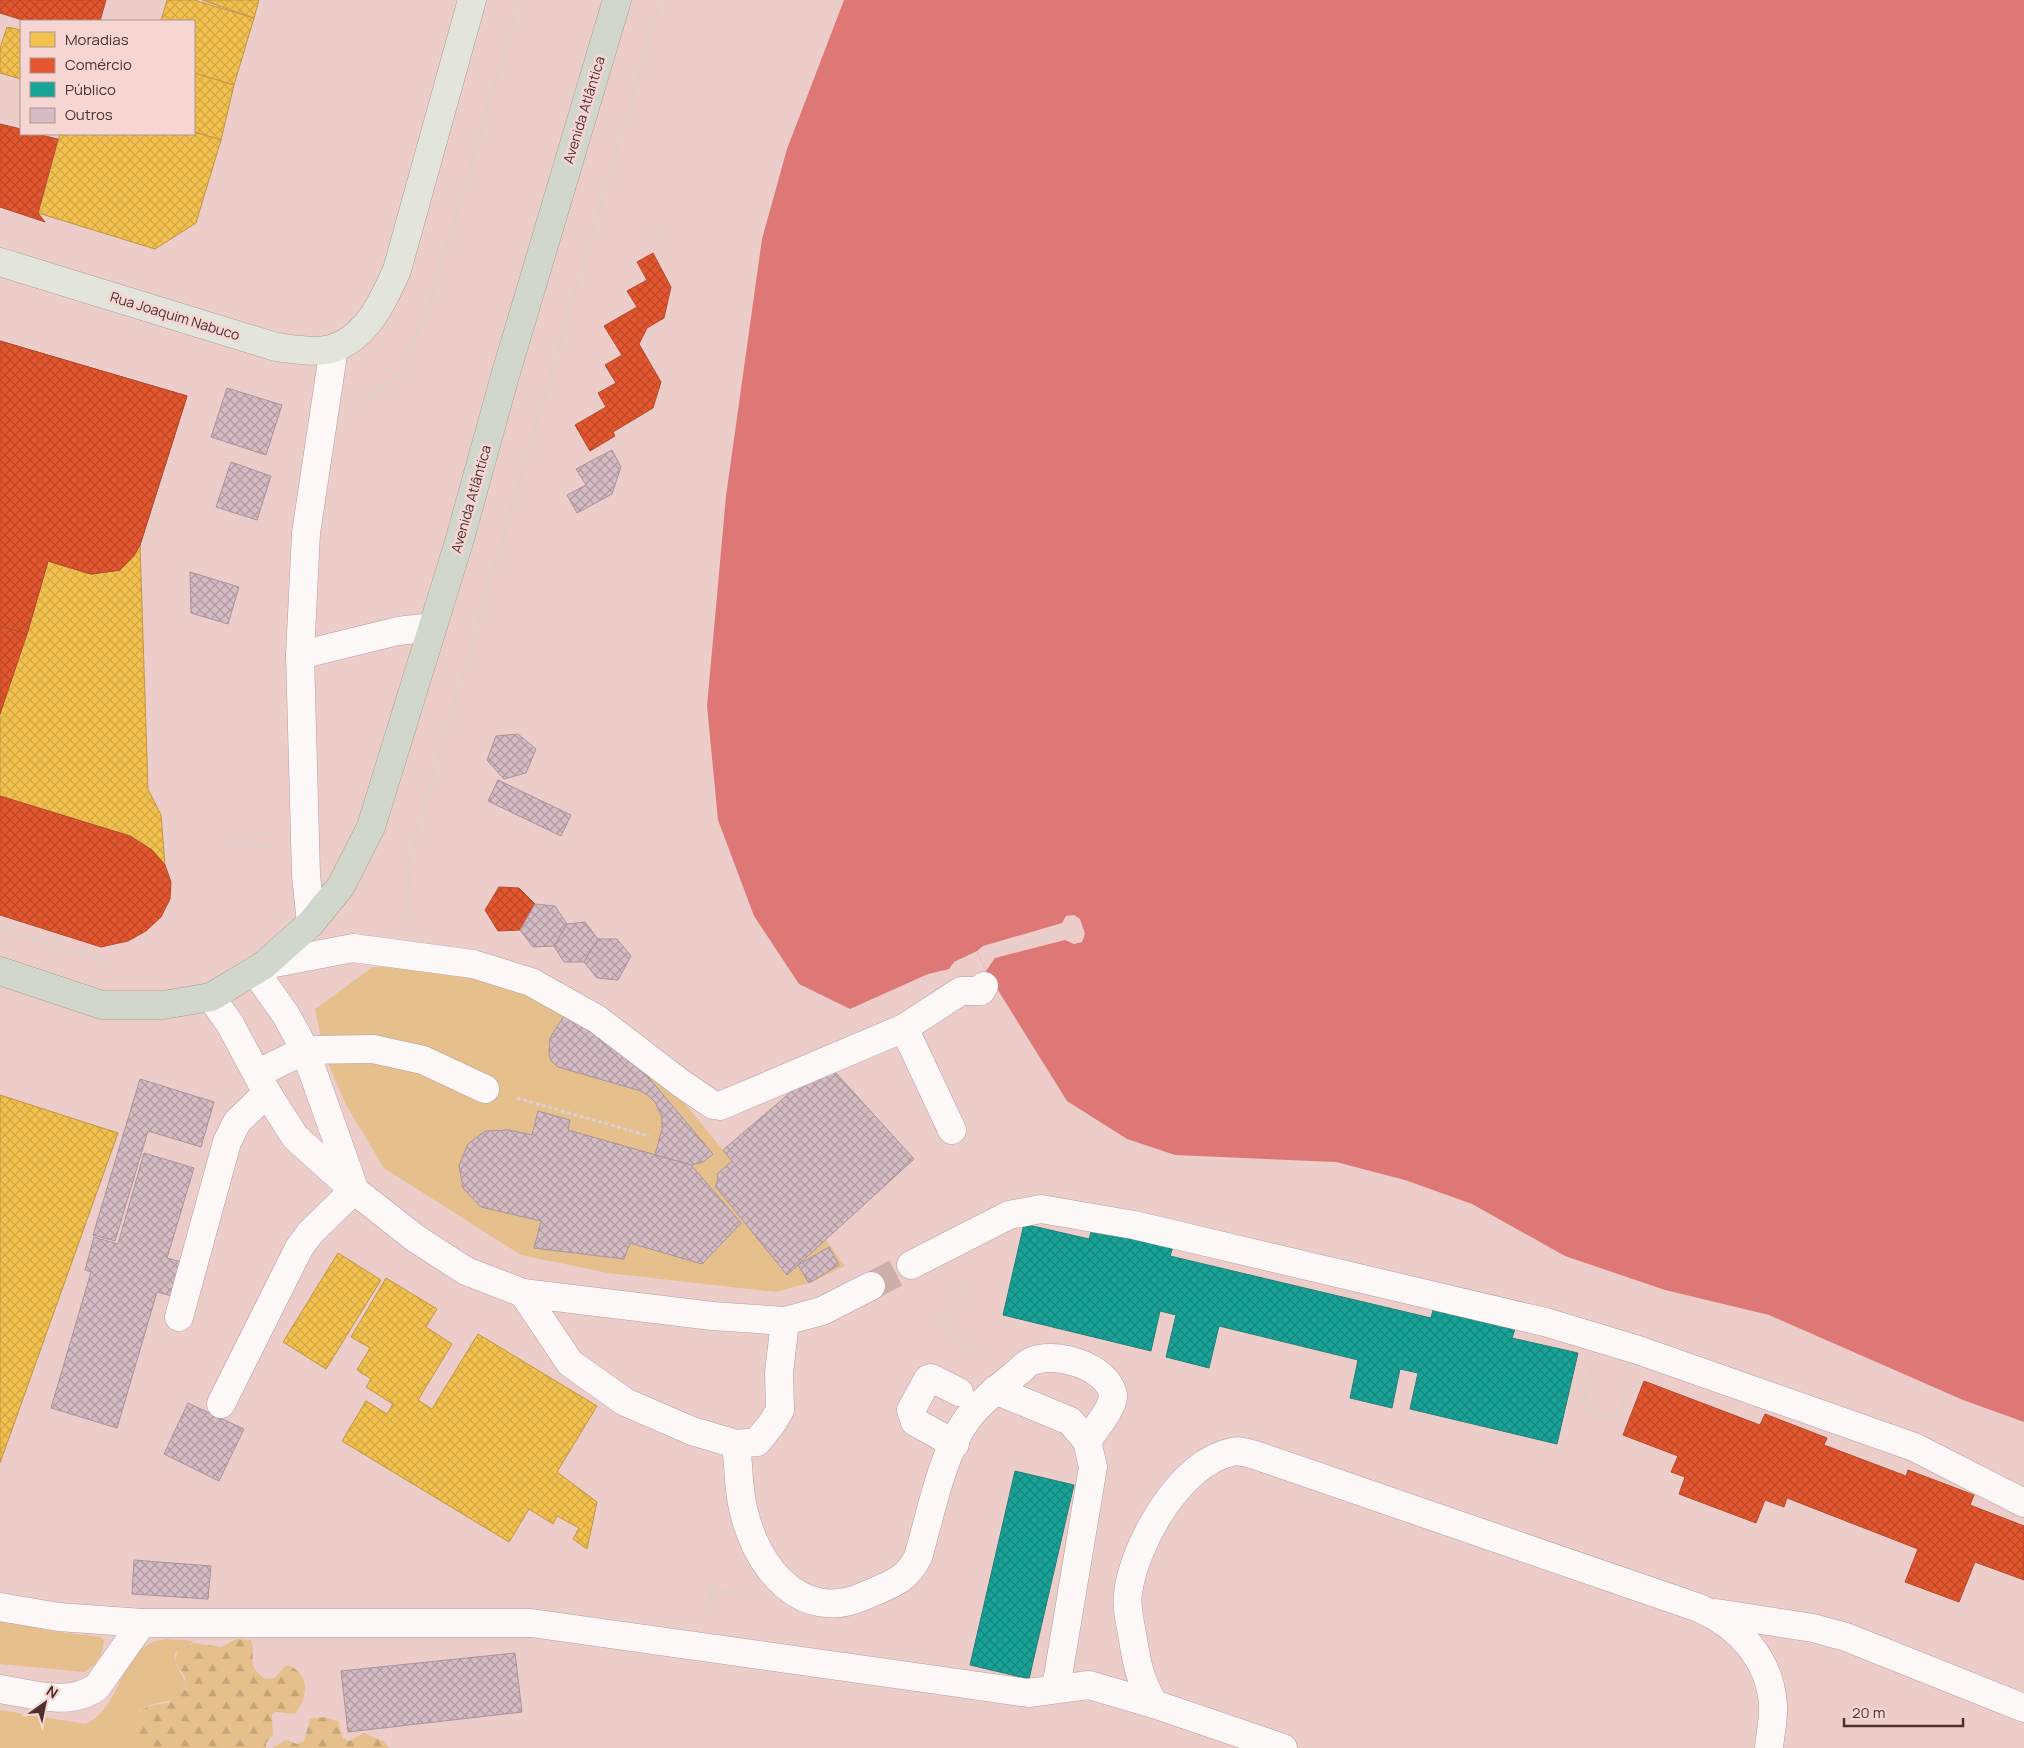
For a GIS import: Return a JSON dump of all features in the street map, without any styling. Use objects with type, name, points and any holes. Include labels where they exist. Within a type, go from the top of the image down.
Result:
[{"type":"highway","name":"Avenida Atlântica","points":[[211,997],[259,968],[311,923],[341,886],[371,827],[459,542],[505,376],[617,0]]},
{"type":"highway","points":[[0,971],[102,1005],[163,1005],[211,997]]},
{"type":"main road","points":[[343,343],[379,310],[397,270],[472,0]]},
{"type":"main road","name":"Rua Joaquim Nabuco","points":[[0,262],[276,347],[306,351],[343,343]]},
{"type":"street","points":[[311,923],[306,875],[300,655],[306,533],[343,343]]},
{"type":"street","points":[[300,655],[398,631],[432,626]]},
{"type":"street","points":[[354,1190],[305,1050],[259,968],[353,948],[473,964],[531,982],[597,1019],[682,1084],[713,1105],[720,1106],[904,1028],[961,991],[981,990],[984,986]]},
{"type":"street","points":[[211,997],[230,1024],[262,1084],[295,1137],[354,1190],[415,1238],[466,1271],[523,1294],[712,1316],[784,1321],[822,1311],[870,1286]]},
{"type":"street","points":[[904,1028],[952,1130]]},
{"type":"street","points":[[179,1316],[227,1142],[236,1122],[262,1084],[305,1050],[356,1048],[403,1054],[423,1060],[485,1089]]},
{"type":"street","points":[[221,1404],[299,1248],[310,1232],[354,1190]]},
{"type":"street","points":[[911,1265],[1009,1215],[1041,1209],[1134,1225],[1545,1322],[1638,1350],[1914,1447],[2024,1502]]},
{"type":"street","points":[[523,1294],[570,1363],[625,1402],[692,1431],[736,1444],[757,1442],[780,1410],[778,1373],[784,1321]]},
{"type":"street","points":[[736,1444],[743,1511],[762,1558],[771,1572],[793,1591],[827,1605],[849,1602],[900,1580],[911,1571],[918,1557],[945,1466],[968,1419],[996,1390],[1030,1362],[1046,1358],[1089,1366],[1100,1373],[1108,1383],[1113,1396],[1112,1403],[1087,1441]]},
{"type":"street","points":[[955,1444],[915,1422],[911,1410],[928,1379],[931,1378],[959,1392]]},
{"type":"street","points":[[996,1390],[1070,1421],[1087,1441],[1093,1467],[1056,1688]]},
{"type":"street","points":[[1154,1704],[1141,1676],[1133,1651],[1127,1595],[1131,1575],[1150,1530],[1175,1492],[1186,1480],[1210,1462],[1232,1452],[1255,1455],[1708,1612],[1813,1628],[1846,1637],[2024,1708]]},
{"type":"street","points":[[0,1608],[59,1617],[142,1623],[531,1623],[1002,1691],[1028,1693],[1089,1685],[1154,1704],[1283,1748]]},
{"type":"street","points":[[1708,1612],[1743,1636],[1765,1668],[1773,1706],[1769,1748]]},
{"type":"street","points":[[0,1689],[63,1699],[88,1694],[97,1687],[142,1623]]},
{"type":"path","points":[[652,225],[670,251]]},
{"type":"path","points":[[225,845],[306,847]]},
{"type":"path","points":[[0,928],[112,963]]},
{"type":"path","points":[[984,986],[981,966],[987,953],[1072,929]]},
{"type":"path","points":[[485,1089],[649,1136]]},
{"type":"path","points":[[937,1252],[968,1293],[939,1319],[955,1338],[987,1356]]},
{"type":"path","points":[[1600,1339],[1582,1400],[1583,1405],[1588,1410],[1605,1417],[1612,1418],[1620,1412],[1638,1350]]},
{"type":"path","points":[[702,1647],[711,1589],[748,1594]]},
{"type":"green space","points":[[373,967],[419,968],[515,987],[590,1026],[673,1089],[732,1161],[717,1174],[718,1181],[715,1187],[787,1274],[826,1240],[845,1266],[812,1282],[776,1292],[608,1273],[521,1255],[384,1168],[346,1105],[324,1054],[315,1009]]},
{"type":"green space","points":[[0,1621],[51,1631],[101,1637],[104,1641],[102,1650],[95,1663],[84,1672],[0,1664]]},
{"type":"green space","points":[[167,1639],[194,1641],[179,1649],[175,1655],[176,1664],[187,1687],[176,1698],[145,1707],[139,1711],[135,1726],[138,1741],[133,1748],[0,1748],[0,1710],[86,1724],[98,1716],[108,1704],[130,1663],[139,1652],[151,1643]]},
{"type":"green space","points":[[236,1639],[251,1640],[253,1664],[258,1673],[265,1679],[275,1678],[288,1665],[301,1674],[304,1680],[305,1694],[295,1714],[276,1712],[272,1715],[273,1735],[266,1743],[266,1748],[133,1748],[138,1741],[134,1721],[140,1711],[149,1706],[170,1702],[178,1691],[187,1690],[185,1677],[175,1662],[178,1649],[194,1643],[222,1647]]},
{"type":"green space","points":[[324,1717],[338,1721],[343,1739],[349,1741],[364,1733],[383,1741],[389,1748],[272,1748],[286,1740],[297,1744],[304,1741],[310,1719]]},
{"type":"shaded area","points":[[844,0],[2024,0],[2024,1422],[1963,1400],[1769,1315],[1665,1290],[1565,1256],[1472,1204],[1405,1180],[1336,1162],[1175,1155],[1127,1139],[1067,1101],[986,971],[977,951],[954,962],[949,969],[928,974],[850,1009],[799,984],[754,916],[718,820],[707,706],[726,496],[762,239],[787,149]]},
{"type":"pier","points":[[1074,915],[1080,919],[1085,934],[1082,942],[1074,944],[1065,940],[995,958],[986,971],[977,951],[983,946],[1062,923],[1066,916]]},
{"type":"building: Moradias","points":[[167,0],[194,0],[254,18],[234,85],[195,73],[195,20],[161,20]]},
{"type":"building: Moradias","points":[[202,0],[259,0],[254,18]]},
{"type":"building: Moradias","points":[[7,27],[20,30],[20,79],[0,73],[0,48]]},
{"type":"building: Moradias","points":[[195,73],[234,85],[221,140],[195,132]]},
{"type":"building: Moradias","points":[[195,132],[221,140],[196,223],[155,249],[38,213],[60,135],[195,135]]},
{"type":"building: Moradias","points":[[140,545],[148,789],[161,815],[165,865],[152,850],[130,836],[0,796],[0,714],[48,561],[91,574],[120,570]]},
{"type":"building: Moradias","points":[[0,1095],[118,1133],[0,1463]]},
{"type":"building: Moradias","points":[[338,1253],[381,1280],[326,1369],[283,1342]]},
{"type":"building: Moradias","points":[[386,1278],[437,1309],[426,1327],[452,1344],[418,1400],[432,1409],[478,1334],[597,1406],[557,1472],[597,1502],[587,1549],[573,1539],[579,1528],[557,1516],[553,1524],[529,1509],[509,1542],[342,1441],[366,1401],[387,1414],[393,1404],[366,1387],[371,1379],[357,1370],[370,1348],[351,1337]]},
{"type":"building: Comércio","points":[[0,0],[106,0],[100,20],[22,20],[0,13]]},
{"type":"building: Comércio","points":[[0,124],[20,129],[20,135],[41,135],[58,139],[38,213],[45,222],[0,207]]},
{"type":"building: Comércio","points":[[653,253],[671,287],[664,318],[647,328],[639,344],[661,382],[653,408],[613,432],[615,436],[590,451],[575,425],[606,407],[598,393],[616,383],[605,365],[622,355],[604,326],[637,307],[627,291],[647,280],[637,262]]},
{"type":"building: Comércio","points":[[0,341],[187,396],[140,545],[133,557],[120,570],[91,574],[48,561],[27,634],[0,626],[0,481],[38,493],[29,520],[70,533],[110,405],[55,387],[49,406],[18,397],[22,383],[0,376]]},
{"type":"building: Comércio","points":[[0,341],[187,396],[140,545],[133,557],[120,570],[91,574],[48,561],[27,634],[0,626]]},
{"type":"building: Comércio","points":[[0,626],[27,634],[0,714]]},
{"type":"building: Comércio","points":[[0,796],[130,836],[152,850],[165,865],[171,882],[170,899],[161,917],[146,931],[128,941],[101,947],[0,915]]},
{"type":"building: Comércio","points":[[499,887],[519,888],[535,904],[520,930],[498,931],[485,910]]},
{"type":"building: Comércio","points":[[1644,1381],[1760,1425],[1765,1414],[1827,1438],[1824,1445],[1906,1476],[1908,1470],[1974,1495],[1970,1505],[2024,1526],[2024,1580],[1975,1562],[1959,1602],[1905,1582],[1918,1549],[1787,1498],[1784,1507],[1765,1500],[1756,1523],[1679,1494],[1685,1477],[1671,1472],[1678,1456],[1623,1435]]},
{"type":"building: Público","points":[[1024,1224],[1089,1239],[1093,1225],[1174,1244],[1170,1256],[1431,1318],[1434,1306],[1516,1326],[1512,1338],[1578,1353],[1557,1444],[1410,1409],[1418,1373],[1400,1369],[1392,1408],[1350,1398],[1358,1360],[1219,1326],[1209,1368],[1166,1357],[1176,1315],[1160,1311],[1151,1351],[1003,1315]]},
{"type":"building: Público","points":[[1015,1471],[1074,1485],[1029,1679],[970,1665]]},
{"type":"building: Outros","points":[[227,388],[282,405],[266,455],[211,437]]},
{"type":"building: Outros","points":[[612,450],[621,467],[612,494],[577,513],[567,495],[586,485],[576,469]]},
{"type":"building: Outros","points":[[231,462],[271,476],[257,520],[216,507]]},
{"type":"building: Outros","points":[[190,572],[239,587],[228,624],[191,613]]},
{"type":"building: Outros","points":[[518,734],[536,749],[526,773],[504,779],[487,760],[496,736]]},
{"type":"building: Outros","points":[[498,780],[571,815],[561,836],[488,801]]},
{"type":"building: Outros","points":[[535,904],[555,906],[567,924],[554,946],[533,947],[520,930]]},
{"type":"building: Outros","points":[[585,922],[598,939],[584,962],[564,962],[554,946],[567,924]]},
{"type":"building: Outros","points":[[598,939],[617,939],[631,956],[618,980],[597,978],[584,962]]},
{"type":"building: Outros","points":[[565,1014],[638,1065],[713,1154],[703,1162],[691,1165],[655,1155],[662,1129],[662,1117],[655,1102],[649,1096],[641,1091],[558,1067],[551,1061],[549,1054],[550,1038]]},
{"type":"building: Outros","points":[[826,1062],[914,1159],[787,1275],[715,1186],[718,1181],[717,1174],[732,1161],[723,1150]]},
{"type":"building: Outros","points":[[140,1079],[214,1102],[201,1147],[148,1131],[115,1241],[93,1235]]},
{"type":"building: Outros","points":[[538,1111],[570,1120],[568,1130],[691,1165],[741,1223],[702,1264],[630,1243],[624,1259],[534,1248],[541,1221],[481,1207],[463,1188],[459,1165],[468,1144],[485,1131],[509,1130],[532,1135]]},
{"type":"building: Outros","points":[[144,1153],[194,1168],[167,1258],[189,1264],[179,1298],[157,1292],[117,1428],[51,1408],[91,1272],[85,1270],[94,1237],[118,1244]]},
{"type":"building: Outros","points":[[829,1247],[839,1265],[809,1283],[798,1265]]},
{"type":"building: Outros","points":[[188,1403],[244,1429],[219,1481],[164,1454]]},
{"type":"building: Outros","points":[[134,1560],[211,1566],[208,1599],[132,1594]]},
{"type":"building: Outros","points":[[515,1653],[522,1712],[348,1732],[341,1671]]},
{"type":"tunnel","points":[[871,1286],[911,1265]]}]
